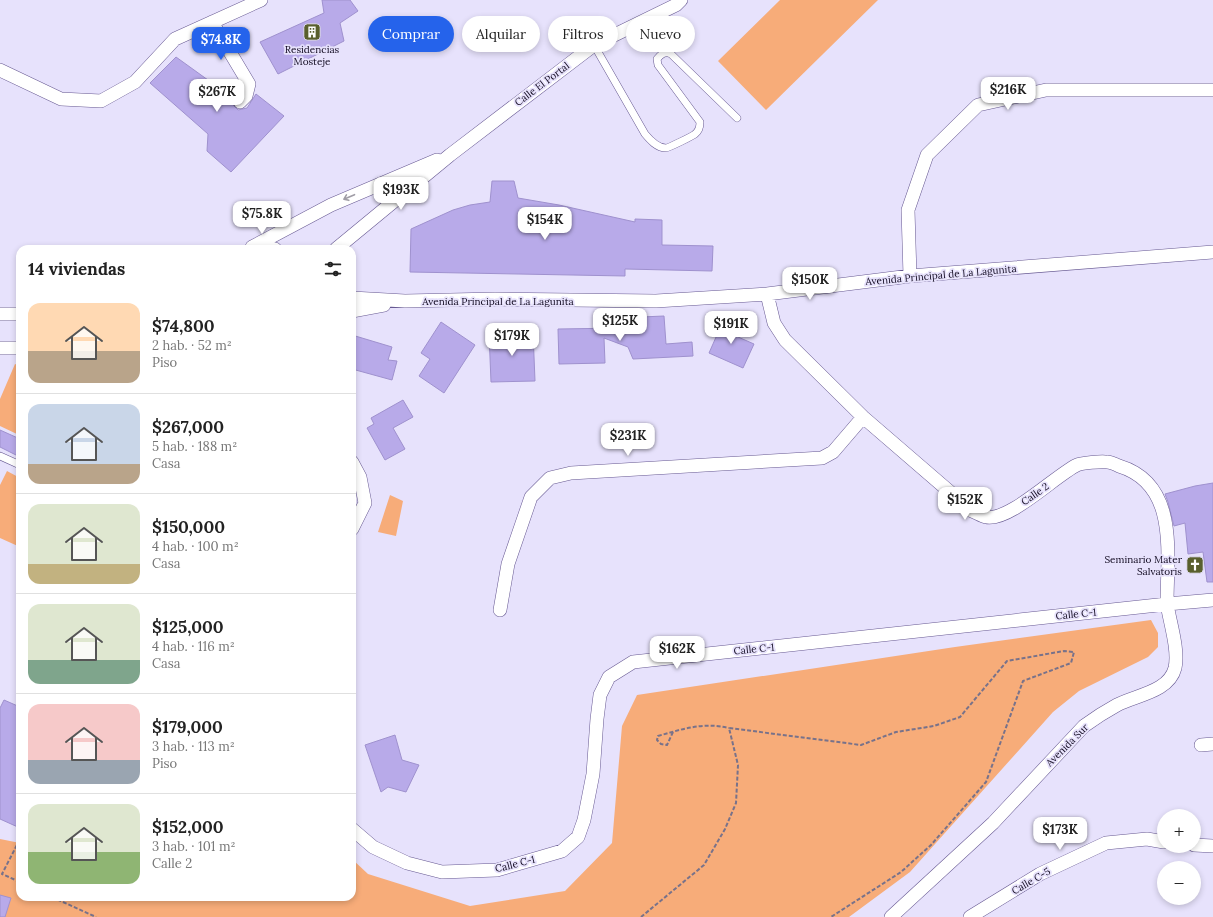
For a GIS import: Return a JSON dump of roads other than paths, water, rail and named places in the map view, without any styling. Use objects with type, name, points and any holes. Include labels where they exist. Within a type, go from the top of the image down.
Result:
[{"type":"street","points":[[0,70],[61,99],[101,101],[136,82],[175,39],[261,0]]},
{"type":"street","name":"Calle El Portal","points":[[618,33],[676,5],[681,0]]},
{"type":"street","points":[[212,22],[249,84],[246,96],[240,102]]},
{"type":"street","name":"Calle El Portal","points":[[341,245],[450,155],[584,52]]},
{"type":"street","points":[[910,276],[908,210],[927,154],[978,105],[1046,90],[1213,90]]},
{"type":"street","name":"Calle El Portal","points":[[256,245],[331,205],[450,155]]},
{"type":"street","name":"Avenida Principal de La Lagunita","points":[[356,298],[406,301],[495,299],[656,301],[767,294],[910,276],[1213,252]]},
{"type":"street","name":"Calle 2","points":[[767,294],[774,323],[785,340],[863,417],[972,511],[987,517],[996,516],[1013,509],[1078,464],[1107,462],[1128,468],[1145,479],[1158,495],[1168,529],[1167,604]]},
{"type":"street","name":"Avenida Principal de La Lagunita","points":[[356,310],[406,301]]},
{"type":"street","points":[[0,314],[16,314]]},
{"type":"street","points":[[0,348],[16,348]]},
{"type":"street","points":[[500,610],[508,564],[531,497],[550,478],[571,473],[822,458],[833,452],[863,417]]},
{"type":"street","points":[[356,470],[360,477],[365,503],[356,521]]},
{"type":"street","points":[[1167,604],[1213,600]]},
{"type":"street","name":"Calle C-1","points":[[356,833],[372,847],[407,864],[442,872],[497,870],[562,851],[578,837],[584,820],[593,774],[600,695],[609,677],[633,662],[1167,604]]},
{"type":"street","name":"Avenida Sur","points":[[891,917],[992,823],[1084,726],[1119,704],[1157,689],[1172,675],[1175,667],[1175,652],[1167,604]]},
{"type":"street","name":"Calle C-5","points":[[970,917],[1040,874],[1106,843],[1147,839],[1157,841]]},
{"type":"street","points":[[1201,845],[1213,846]]},
{"type":"lane","points":[[599,52],[645,134],[651,141],[659,146],[666,148],[696,133],[700,128],[700,122],[658,65],[657,59],[663,53],[667,52],[671,54],[737,118]]},
{"type":"lane","points":[[0,456],[16,462]]},
{"type":"place","name":"Residencias Mosteje","points":[[312,32]]},
{"type":"place","name":"Seminario Mater Salvatoris","points":[[1195,565]]}]
